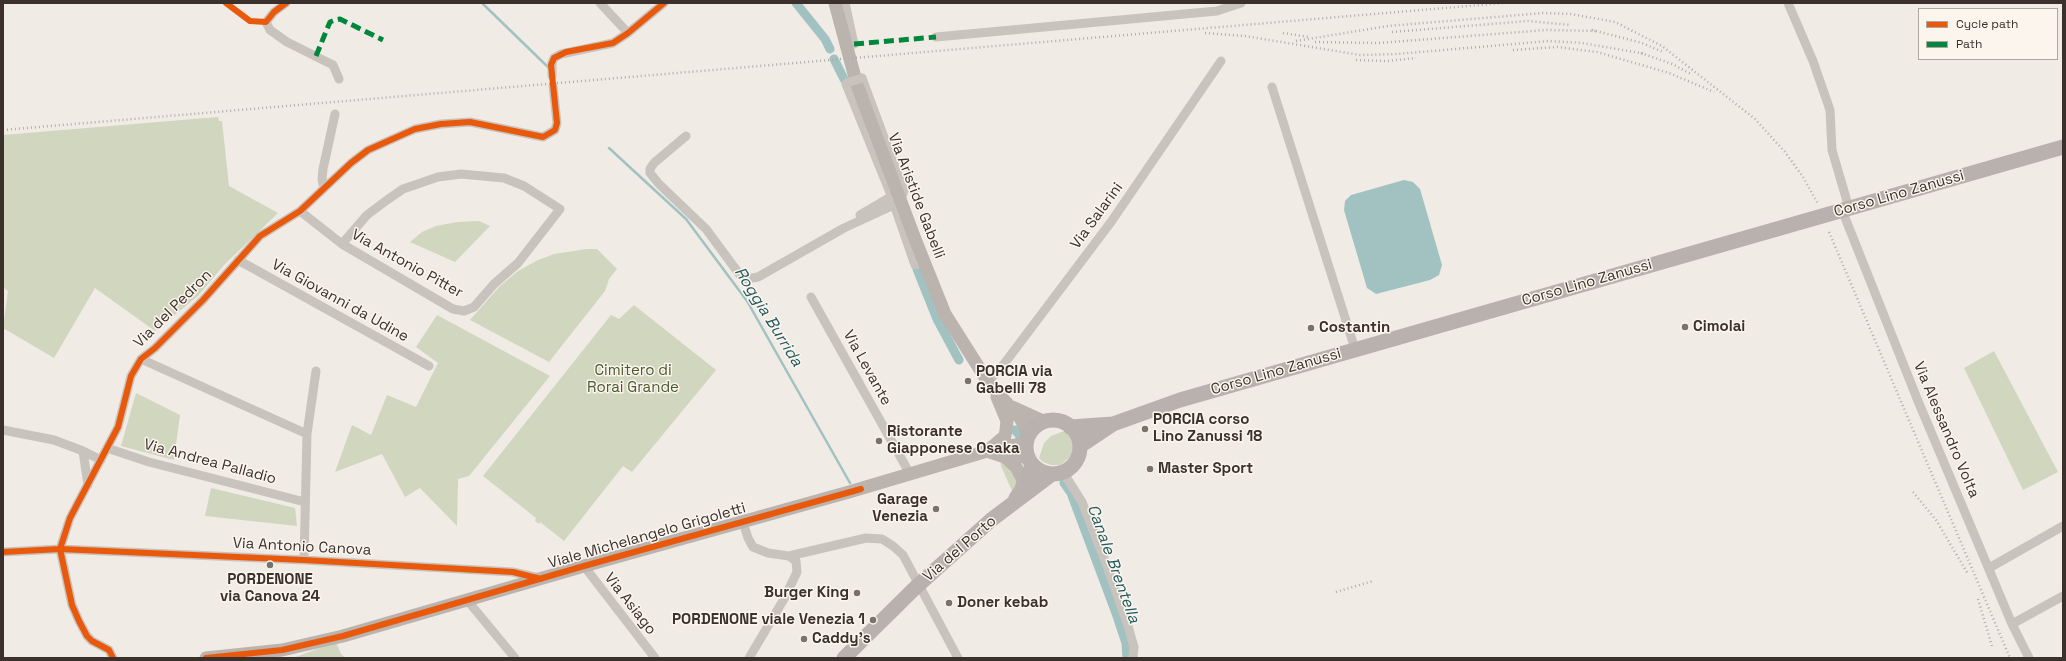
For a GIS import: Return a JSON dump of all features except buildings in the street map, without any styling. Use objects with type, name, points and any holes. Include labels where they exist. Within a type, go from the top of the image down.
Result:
[{"type":"main road","name":"Via Aristide Gabelli","points":[[835,3],[857,85],[896,199],[945,314],[991,385],[1005,415],[1005,436],[987,451]]},
{"type":"main road","name":"Corso Lino Zanussi","points":[[1080,446],[1113,424],[1180,400],[2063,147]]},
{"type":"main road","name":"Via Aristide Gabelli","points":[[991,385],[1012,407],[1028,439]]},
{"type":"main road","name":"Via Aristide Gabelli","points":[[1012,407],[1045,422]]},
{"type":"main road","points":[[910,474],[987,451],[1009,445],[1028,439],[1039,425],[1045,422],[1058,421],[1070,427],[1078,439],[1080,446],[1074,464],[1058,473],[1045,473],[1030,462],[1010,452],[987,451]]},
{"type":"main road","name":"Corso Lino Zanussi","points":[[1070,427],[1113,424]]},
{"type":"main road","points":[[1028,439],[1030,462]]},
{"type":"main road","points":[[987,451],[1005,457],[1016,467],[1023,480],[1021,492]]},
{"type":"main road","name":"Via del Porto","points":[[844,658],[917,587],[1004,510],[1021,492],[1030,462]]},
{"type":"main road","name":"Via del Porto","points":[[1004,510],[1058,473]]},
{"type":"main road","name":"Viale Michelangelo Grigoletti","points":[[206,658],[282,650],[343,636],[910,474]]},
{"type":"street","points":[[286,3],[274,12],[266,22],[270,30],[287,42],[333,65],[339,79]]},
{"type":"street","points":[[600,3],[628,33]]},
{"type":"street","points":[[552,76],[551,65],[554,58],[561,54],[613,43],[628,33],[664,3]]},
{"type":"street","points":[[845,3],[854,44]]},
{"type":"street","points":[[936,37],[1217,11],[1241,3]]},
{"type":"street","name":"Via Alessandro Volta","points":[[1788,3],[1813,62],[1830,110],[1832,150],[1846,209],[1915,393],[2012,624],[2029,658]]},
{"type":"street","name":"Via Salarini","points":[[991,385],[1004,364],[1111,222],[1221,61]]},
{"type":"street","points":[[686,136],[654,163],[650,169],[650,173],[659,184],[711,235],[743,278],[748,280],[758,277],[896,199],[904,191],[862,78],[847,83],[846,84],[896,199]]},
{"type":"street","name":"Via del Pedron","points":[[60,549],[70,518],[118,427],[131,376],[141,360],[203,300],[260,236],[300,211],[351,162],[368,150],[415,129],[441,124],[470,122],[543,137],[555,130],[557,123],[553,86]]},
{"type":"street","points":[[1272,87],[1355,349]]},
{"type":"street","points":[[324,188],[322,180],[323,169],[335,114]]},
{"type":"street","name":"Via Antonio Pitter","points":[[300,211],[342,244],[452,309],[464,311],[474,307],[494,284],[518,264],[560,209],[524,186],[504,178],[461,174],[438,176],[403,189],[387,200],[367,215],[342,244]]},
{"type":"street","name":"Via Giovanni da Udine","points":[[238,260],[429,366]]},
{"type":"street","name":"Via Levante","points":[[811,297],[910,474]]},
{"type":"street","points":[[141,360],[307,434]]},
{"type":"street","points":[[304,560],[307,434],[316,371]]},
{"type":"street","points":[[3,430],[54,440],[83,450],[101,460]]},
{"type":"street","name":"Via Andrea Palladio","points":[[107,448],[149,462],[305,502]]},
{"type":"street","points":[[83,450],[88,485]]},
{"type":"street","points":[[1058,473],[1082,502],[1106,563],[1128,626],[1134,647],[1133,658]]},
{"type":"street","points":[[743,522],[748,538],[753,547],[768,553],[789,556],[866,538],[882,539],[903,555],[917,587],[958,658]]},
{"type":"street","points":[[1988,568],[2063,526]]},
{"type":"street","points":[[60,549],[72,605],[79,621],[87,636],[92,641],[108,650],[113,658]]},
{"type":"street","name":"Via Antonio Canova","points":[[3,552],[60,549],[304,560],[514,572],[541,579]]},
{"type":"street","points":[[749,658],[798,572],[796,561],[789,556]]},
{"type":"street","name":"Via Asiago","points":[[584,566],[655,658]]},
{"type":"street","points":[[2012,624],[2063,596]]},
{"type":"street","points":[[467,600],[514,657]]},
{"type":"green space","points":[[218,117],[219,121],[222,121],[229,186],[278,213],[224,265],[198,296],[155,331],[95,288],[54,358],[3,328],[8,291],[3,287],[3,135]]},
{"type":"green space","points":[[479,221],[490,226],[455,262],[410,242],[422,232],[436,226],[457,222]]},
{"type":"green space","points":[[597,249],[617,269],[609,279],[605,291],[549,362],[470,320],[499,287],[518,271],[538,260],[554,254]]},
{"type":"green space","name":"Cimitero di Rorai Grande","points":[[634,305],[716,370],[632,472],[623,466],[564,541],[540,522],[539,524],[535,521],[536,518],[483,476],[611,315],[619,319]]},
{"type":"green space","points":[[437,315],[550,376],[469,476],[458,479],[457,526],[420,488],[405,497],[382,454],[335,472],[352,425],[371,435],[387,395],[416,407],[438,363],[416,347]]},
{"type":"green space","points":[[1994,351],[2058,472],[2023,490],[1964,368]]},
{"type":"green space","points":[[136,393],[180,415],[174,460],[121,446]]},
{"type":"green space","points":[[1064,431],[1071,437],[1073,445],[1073,451],[1069,458],[1060,465],[1051,465],[1043,462],[1039,458],[1044,443],[1051,436]]},
{"type":"green space","points":[[1000,460],[1006,462],[1018,482],[1012,491],[1001,466]]},
{"type":"green space","points":[[211,488],[295,508],[297,526],[205,516]]},
{"type":"green space","points":[[336,642],[341,654],[346,658],[293,658]]},
{"type":"water","points":[[1404,180],[1413,182],[1420,189],[1442,265],[1439,275],[1430,280],[1376,294],[1367,288],[1344,210],[1345,201],[1351,195]]},
{"type":"waterway","name":"Roggia Burrida","points":[[482,3],[550,69]]},
{"type":"waterway","name":"Canale Brentella","points":[[796,3],[825,39],[830,49]]},
{"type":"waterway","name":"Canale Brentella","points":[[834,59],[844,79]]},
{"type":"waterway","name":"Roggia Burrida","points":[[609,148],[686,219],[747,301],[850,483]]},
{"type":"waterway","name":"Canale Brentella","points":[[917,269],[937,319],[959,360]]},
{"type":"waterway","name":"Canale Brentella","points":[[1015,430],[1019,435]]},
{"type":"waterway","name":"Canale Brentella","points":[[1064,483],[1071,493],[1117,616],[1126,643],[1127,658]]},
{"type":"railway","points":[[3,130],[1504,3]]},
{"type":"railway","points":[[1296,41],[1388,26],[1543,13],[1571,14],[1615,22],[1662,46],[1755,119],[1785,152],[1803,177],[1818,204]]},
{"type":"railway","points":[[1392,32],[1528,21],[1571,25]]},
{"type":"railway","points":[[1315,42],[1379,43],[1546,30],[1598,31]]},
{"type":"railway","points":[[1592,30],[1642,43],[1663,52]]},
{"type":"railway","points":[[1205,33],[1245,36],[1360,55],[1397,54],[1549,41],[1582,43],[1646,54]]},
{"type":"railway","points":[[1283,33],[1309,37]]},
{"type":"railway","points":[[1513,50],[1557,47],[1597,52],[1669,73],[1714,92]]},
{"type":"railway","points":[[1641,53],[1672,64],[1691,74]]},
{"type":"railway","points":[[1356,60],[1387,61],[1416,58]]},
{"type":"railway","points":[[1829,232],[2010,658]]},
{"type":"railway","points":[[1913,492],[1936,520],[1968,574]]},
{"type":"railway","points":[[1336,592],[1373,581]]},
{"type":"railway","points":[[1978,599],[1992,646]]},
{"type":"marked path","points":[[316,56],[330,22],[335,20],[340,19],[383,40]]},
{"type":"marked path","points":[[854,44],[936,37]]},
{"type":"cycle path","points":[[226,3],[250,21],[266,22],[274,12],[286,3]]},
{"type":"cycle path","points":[[113,658],[109,650],[92,641],[87,636],[79,621],[72,605],[60,549],[70,518],[118,427],[131,376],[141,359],[155,348],[203,300],[260,236],[300,211],[351,163],[368,150],[415,129],[441,124],[470,122],[543,137],[555,130],[557,123],[551,65],[554,58],[566,52],[613,43],[628,33],[664,3]]},
{"type":"cycle path","points":[[206,658],[282,650],[343,636],[584,566],[861,489]]},
{"type":"cycle path","points":[[3,552],[60,549],[304,560],[513,572],[541,579]]},
{"type":"place","name":"Cimolai","points":[[1685,327]]},
{"type":"place","name":"Costantin","points":[[1311,328]]},
{"type":"place","name":"PORCIA via Gabelli 78","points":[[968,381]]},
{"type":"place","name":"PORCIA corso Lino Zanussi 18","points":[[1145,429]]},
{"type":"place","name":"Ristorante Giapponese Osaka","points":[[879,441]]},
{"type":"place","name":"Master Sport","points":[[1150,469]]},
{"type":"place","name":"Garage Venezia","points":[[936,509]]},
{"type":"place","name":"PORDENONE via Canova 24","points":[[270,565]]},
{"type":"place","name":"Burger King","points":[[857,593]]},
{"type":"place","name":"Doner kebab","points":[[949,603]]},
{"type":"place","name":"PORDENONE viale Venezia 1","points":[[873,620]]},
{"type":"place","name":"Caddy's","points":[[804,639]]}]
